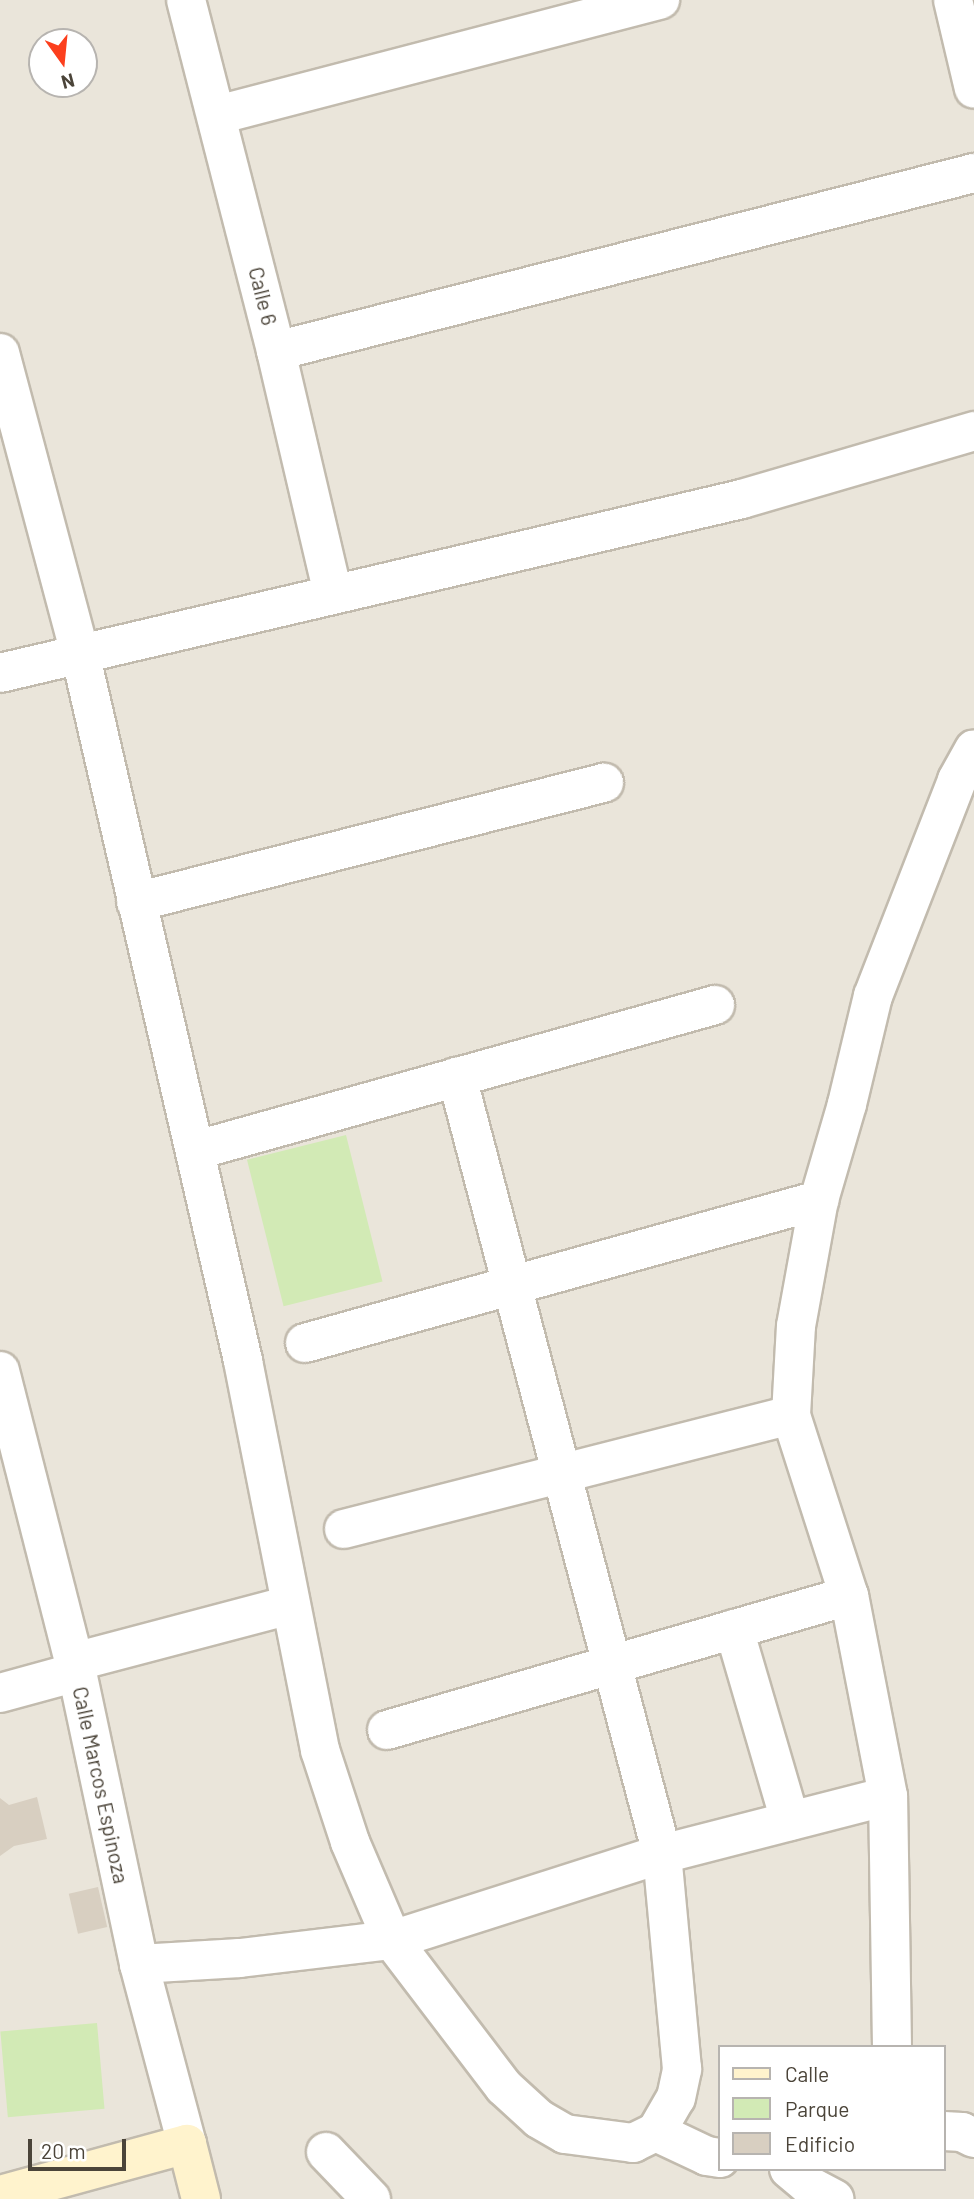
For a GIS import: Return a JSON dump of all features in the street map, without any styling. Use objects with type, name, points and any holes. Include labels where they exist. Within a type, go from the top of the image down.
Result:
[{"type":"street","name":"Calle 6","points":[[186,0],[276,351],[333,594]]},
{"type":"street","points":[[217,115],[660,0]]},
{"type":"street","points":[[953,0],[974,89]]},
{"type":"street","points":[[276,351],[974,173]]},
{"type":"street","points":[[0,353],[80,653],[136,902],[197,1150],[243,1360],[289,1605],[320,1750],[350,1842],[392,1940],[504,2087],[539,2119],[565,2134],[633,2143],[656,2132],[677,2098],[682,2069],[662,1854],[457,1077]]},
{"type":"street","points":[[0,673],[742,499],[974,431]]},
{"type":"street","points":[[892,2045],[888,1796],[849,1596],[791,1415],[796,1326],[819,1200],[847,1104],[873,996],[957,780],[974,749]]},
{"type":"street","points":[[136,902],[604,783]]},
{"type":"street","points":[[197,1150],[715,1005]]},
{"type":"street","points":[[305,1343],[819,1200]]},
{"type":"street","name":"Calle Marcos Espinoza","points":[[0,1371],[76,1667],[139,1964],[201,2199]]},
{"type":"street","points":[[344,1529],[791,1415]]},
{"type":"street","points":[[387,1730],[849,1596]]},
{"type":"street","points":[[0,1693],[76,1667],[289,1605]]},
{"type":"street","points":[[734,1629],[790,1821]]},
{"type":"street","points":[[139,1964],[240,1958],[392,1940],[662,1854],[888,1796]]},
{"type":"street","points":[[946,2131],[962,2132],[974,2138]]},
{"type":"street","points":[[656,2132],[707,2157],[718,2158]]},
{"type":"street","points":[[0,2195],[187,2144]]},
{"type":"street","points":[[326,2152],[370,2199]]},
{"type":"street","points":[[791,2171],[808,2185],[834,2199]]},
{"type":"shaded area","points":[[0,0],[974,0],[974,2199],[0,2199]]},
{"type":"green space","points":[[346,1135],[383,1282],[284,1306],[247,1160]]},
{"type":"green space","points":[[97,2023],[104,2109],[8,2117],[0,2031]]},
{"type":"building","points":[[37,1797],[47,1839],[14,1846],[0,1856],[0,1798],[9,1805]]},
{"type":"building","points":[[98,1887],[107,1927],[78,1934],[69,1894]]}]
